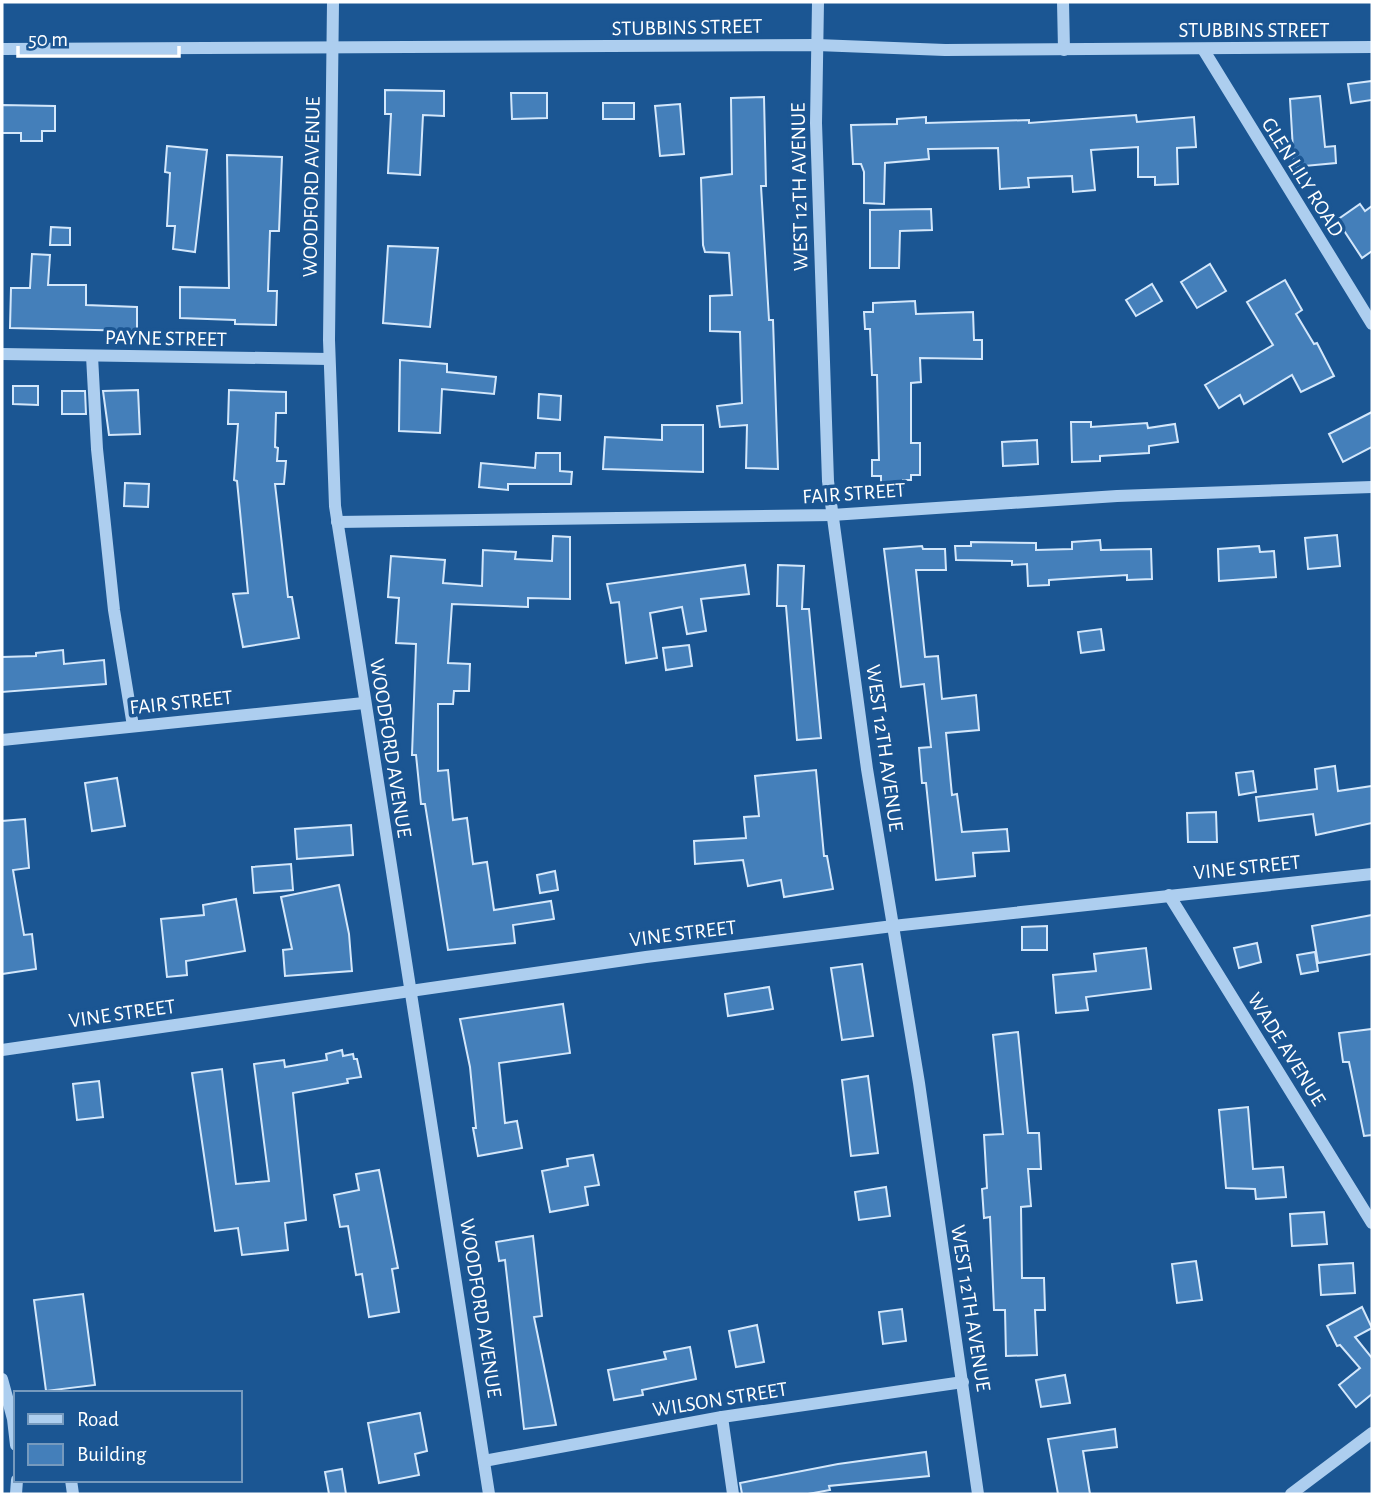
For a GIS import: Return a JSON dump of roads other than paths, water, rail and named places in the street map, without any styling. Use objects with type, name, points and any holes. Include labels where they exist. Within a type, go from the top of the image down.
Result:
[{"type":"street","name":"WOODFORD AVENUE","points":[[333,2],[329,359],[337,522],[489,1494]]},
{"type":"street","name":"WEST 12TH AVENUE","points":[[818,2],[821,329],[832,515],[978,1494]]},
{"type":"street","points":[[1063,2],[1064,50]]},
{"type":"street","name":"STUBBINS STREET","points":[[2,49],[817,44],[945,50],[1372,47]]},
{"type":"street","name":"GLEN LILY ROAD","points":[[1203,49],[1372,324]]},
{"type":"street","name":"PAYNE STREET","points":[[2,354],[329,359]]},
{"type":"street","points":[[92,356],[97,449],[114,610],[133,726]]},
{"type":"street","name":"FAIR STREET","points":[[337,522],[832,515],[1117,496],[1372,487]]},
{"type":"street","name":"FAIR STREET","points":[[2,740],[364,703]]},
{"type":"street","name":"VINE STREET","points":[[2,1050],[646,957],[893,926],[1372,874]]},
{"type":"street","name":"WADE AVENUE","points":[[1168,895],[1372,1223]]},
{"type":"street","points":[[2,1379],[14,1428]]},
{"type":"street","name":"WILSON STREET","points":[[484,1461],[722,1417],[963,1382]]},
{"type":"street","points":[[722,1417],[733,1494]]},
{"type":"street","points":[[1291,1494],[1372,1433]]}]
